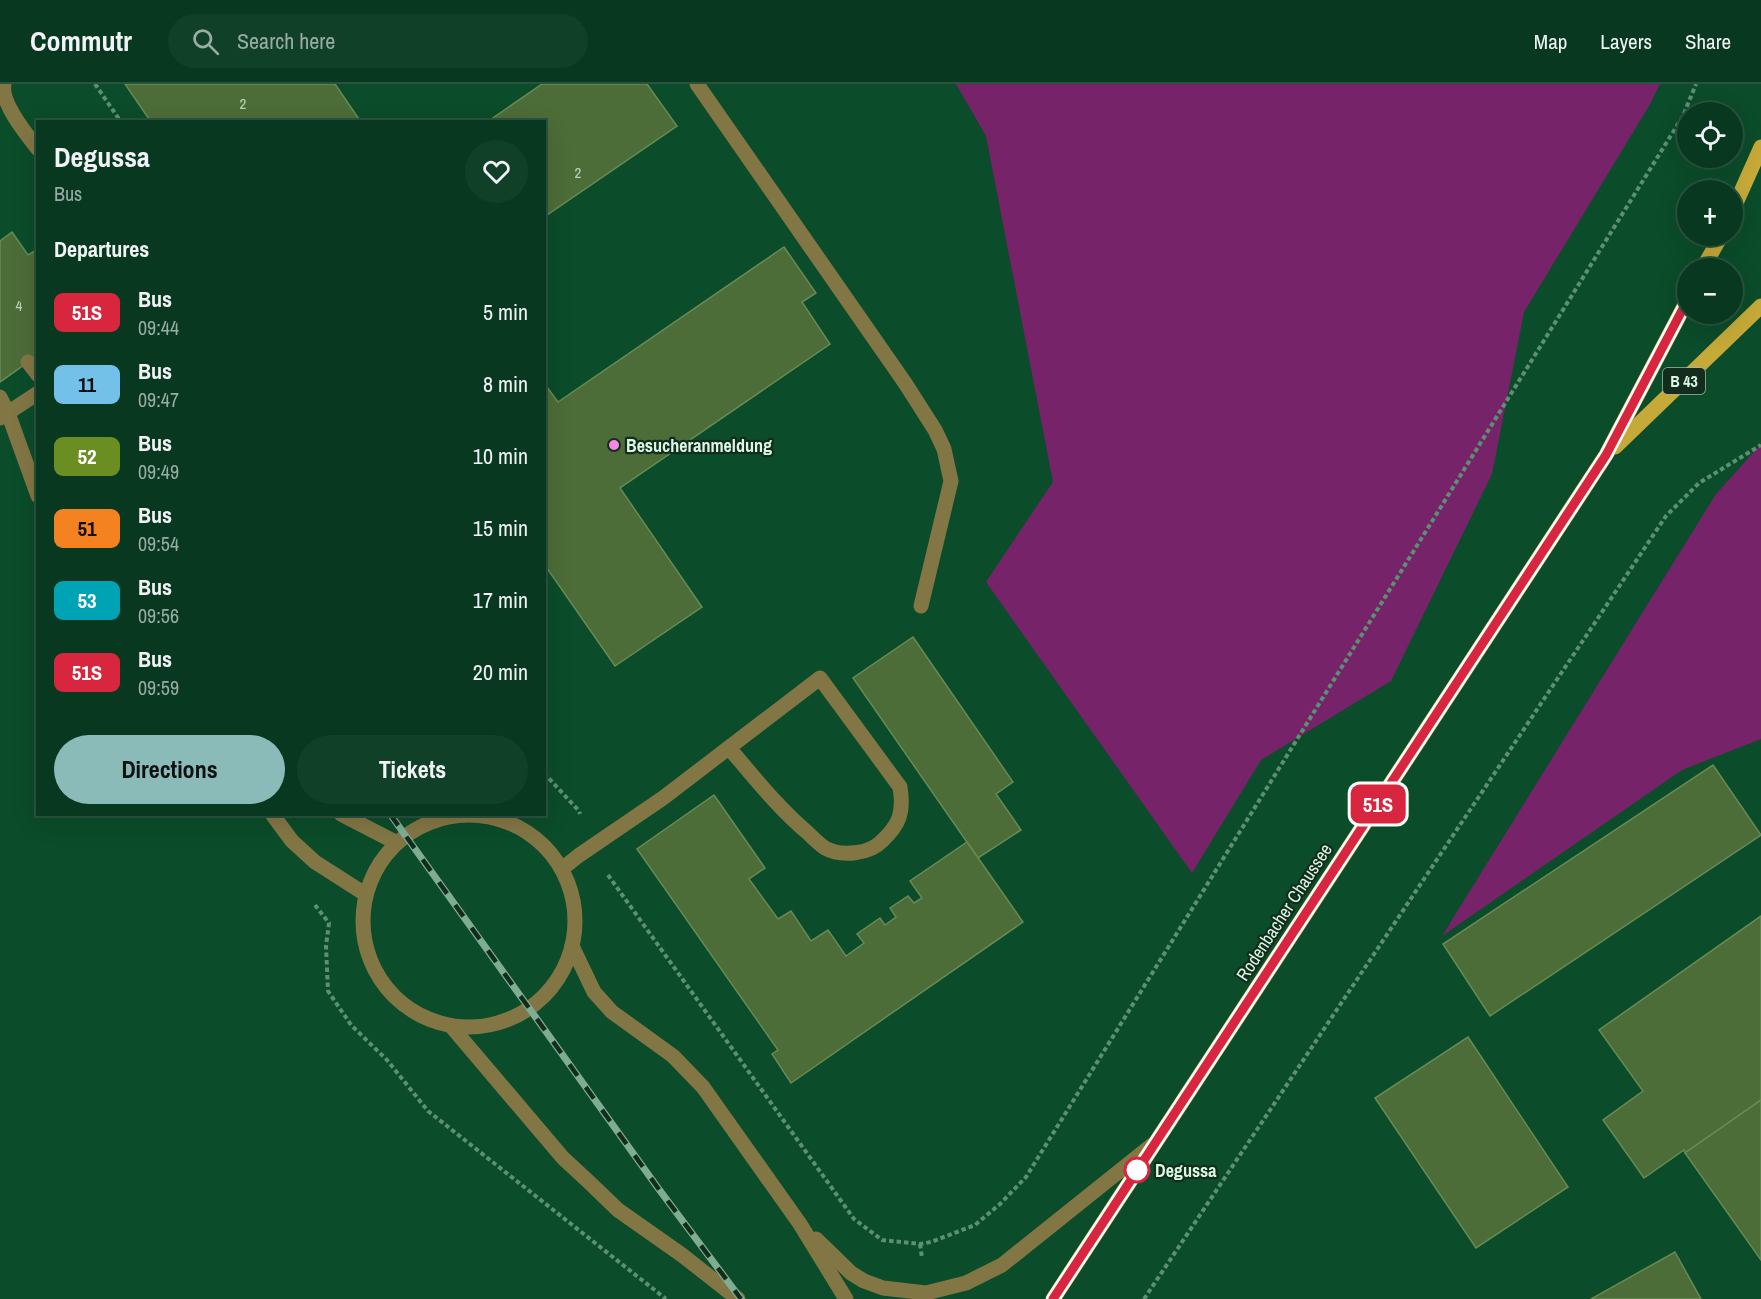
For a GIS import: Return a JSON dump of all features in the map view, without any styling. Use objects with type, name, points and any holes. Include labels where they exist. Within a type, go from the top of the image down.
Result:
[{"type":"main road","points":[[1743,188],[1761,147]]},
{"type":"main road","name":"B 43","points":[[1606,455],[1761,306]]},
{"type":"main road","name":"B 43","points":[[1606,455],[1677,320]]},
{"type":"main road","name":"Rodenbacher Chaussee","points":[[1053,1299],[1606,455]]},
{"type":"lane","points":[[4,84],[2,92],[20,127],[36,147]]},
{"type":"lane","points":[[697,84],[905,383],[935,430],[944,449],[951,481],[921,606]]},
{"type":"lane","points":[[28,362],[36,372]]},
{"type":"lane","points":[[4,416],[36,394]]},
{"type":"lane","points":[[0,397],[4,416],[36,491]]},
{"type":"lane","points":[[562,869],[663,798],[820,678],[900,787],[902,802],[895,829],[879,844],[862,851],[844,852],[826,849],[777,805],[729,748]]},
{"type":"lane","points":[[273,816],[292,841],[315,862],[365,894]]},
{"type":"lane","points":[[345,816],[397,843]]},
{"type":"lane","points":[[438,817],[414,830],[389,850],[378,866],[365,894],[362,920],[366,947],[384,985],[398,1000],[422,1016],[451,1026],[487,1025],[506,1020],[529,1008],[549,990],[563,970],[572,946],[575,923],[572,894],[562,869],[545,846],[514,824],[493,816]]},
{"type":"lane","points":[[572,946],[594,992],[612,1012],[673,1056],[703,1087],[800,1224],[846,1299]]},
{"type":"lane","points":[[451,1026],[563,1158],[618,1210],[682,1255],[738,1299]]},
{"type":"lane","points":[[800,1224],[851,1273],[864,1281],[883,1288],[926,1293],[944,1289],[966,1283],[1002,1265],[1157,1141]]},
{"type":"path","points":[[94,84],[120,120]]},
{"type":"path","points":[[546,775],[579,811],[590,849],[854,1219],[882,1240],[920,1244],[975,1226],[1026,1177],[1683,116],[1696,84]]},
{"type":"path","points":[[1144,1299],[1666,516],[1700,483],[1761,445]]},
{"type":"path","points":[[315,862],[305,891],[329,923],[326,946],[328,991],[351,1025],[387,1060],[428,1111],[666,1299]]},
{"type":"shaded area","points":[[956,84],[1660,84],[1649,106],[1524,312],[1492,474],[1391,681],[1261,760],[1192,873],[986,582],[1053,482],[986,136]]},
{"type":"shaded area","points":[[1761,444],[1761,739],[1682,770],[1442,936],[1716,494]]},
{"type":"building","points":[[125,84],[335,84],[360,120],[150,120]]},
{"type":"building","points":[[542,84],[647,84],[677,126],[546,216],[546,120],[490,120]]},
{"type":"building","points":[[12,232],[28,255],[36,250],[36,356],[0,382],[0,241]]},
{"type":"building","name":"Besucheranmeldung","points":[[784,247],[816,293],[802,302],[830,344],[620,488],[702,607],[615,666],[546,567],[546,386],[558,402]]},
{"type":"building","points":[[913,637],[1013,782],[996,794],[1021,830],[978,858],[853,678]]},
{"type":"building","points":[[1713,765],[1761,835],[1490,1016],[1443,944]]},
{"type":"building","points":[[714,795],[765,868],[749,879],[778,919],[791,911],[811,941],[828,930],[846,956],[864,943],[857,934],[880,918],[885,925],[896,917],[890,908],[908,896],[914,903],[922,898],[910,881],[967,842],[1023,922],[791,1083],[772,1054],[778,1050],[637,849]]},
{"type":"building","points":[[1761,916],[1761,1100],[1685,1153],[1684,1150],[1644,1178],[1603,1120],[1643,1091],[1599,1030]]},
{"type":"building","points":[[1468,1037],[1568,1187],[1476,1248],[1375,1098]]},
{"type":"building","points":[[1761,1100],[1761,1260],[1685,1153]]},
{"type":"building","points":[[1675,1252],[1701,1299],[1591,1299]]},
{"type":"railway","points":[[391,816],[658,1188],[741,1299]]},
{"type":"bus line","name":"51S","points":[[1053,1299],[1606,455],[1677,320]]},
{"type":"place","name":"Besucheranmeldung","points":[[614,445]]},
{"type":"place","name":"Degussa","points":[[1137,1170]]}]
